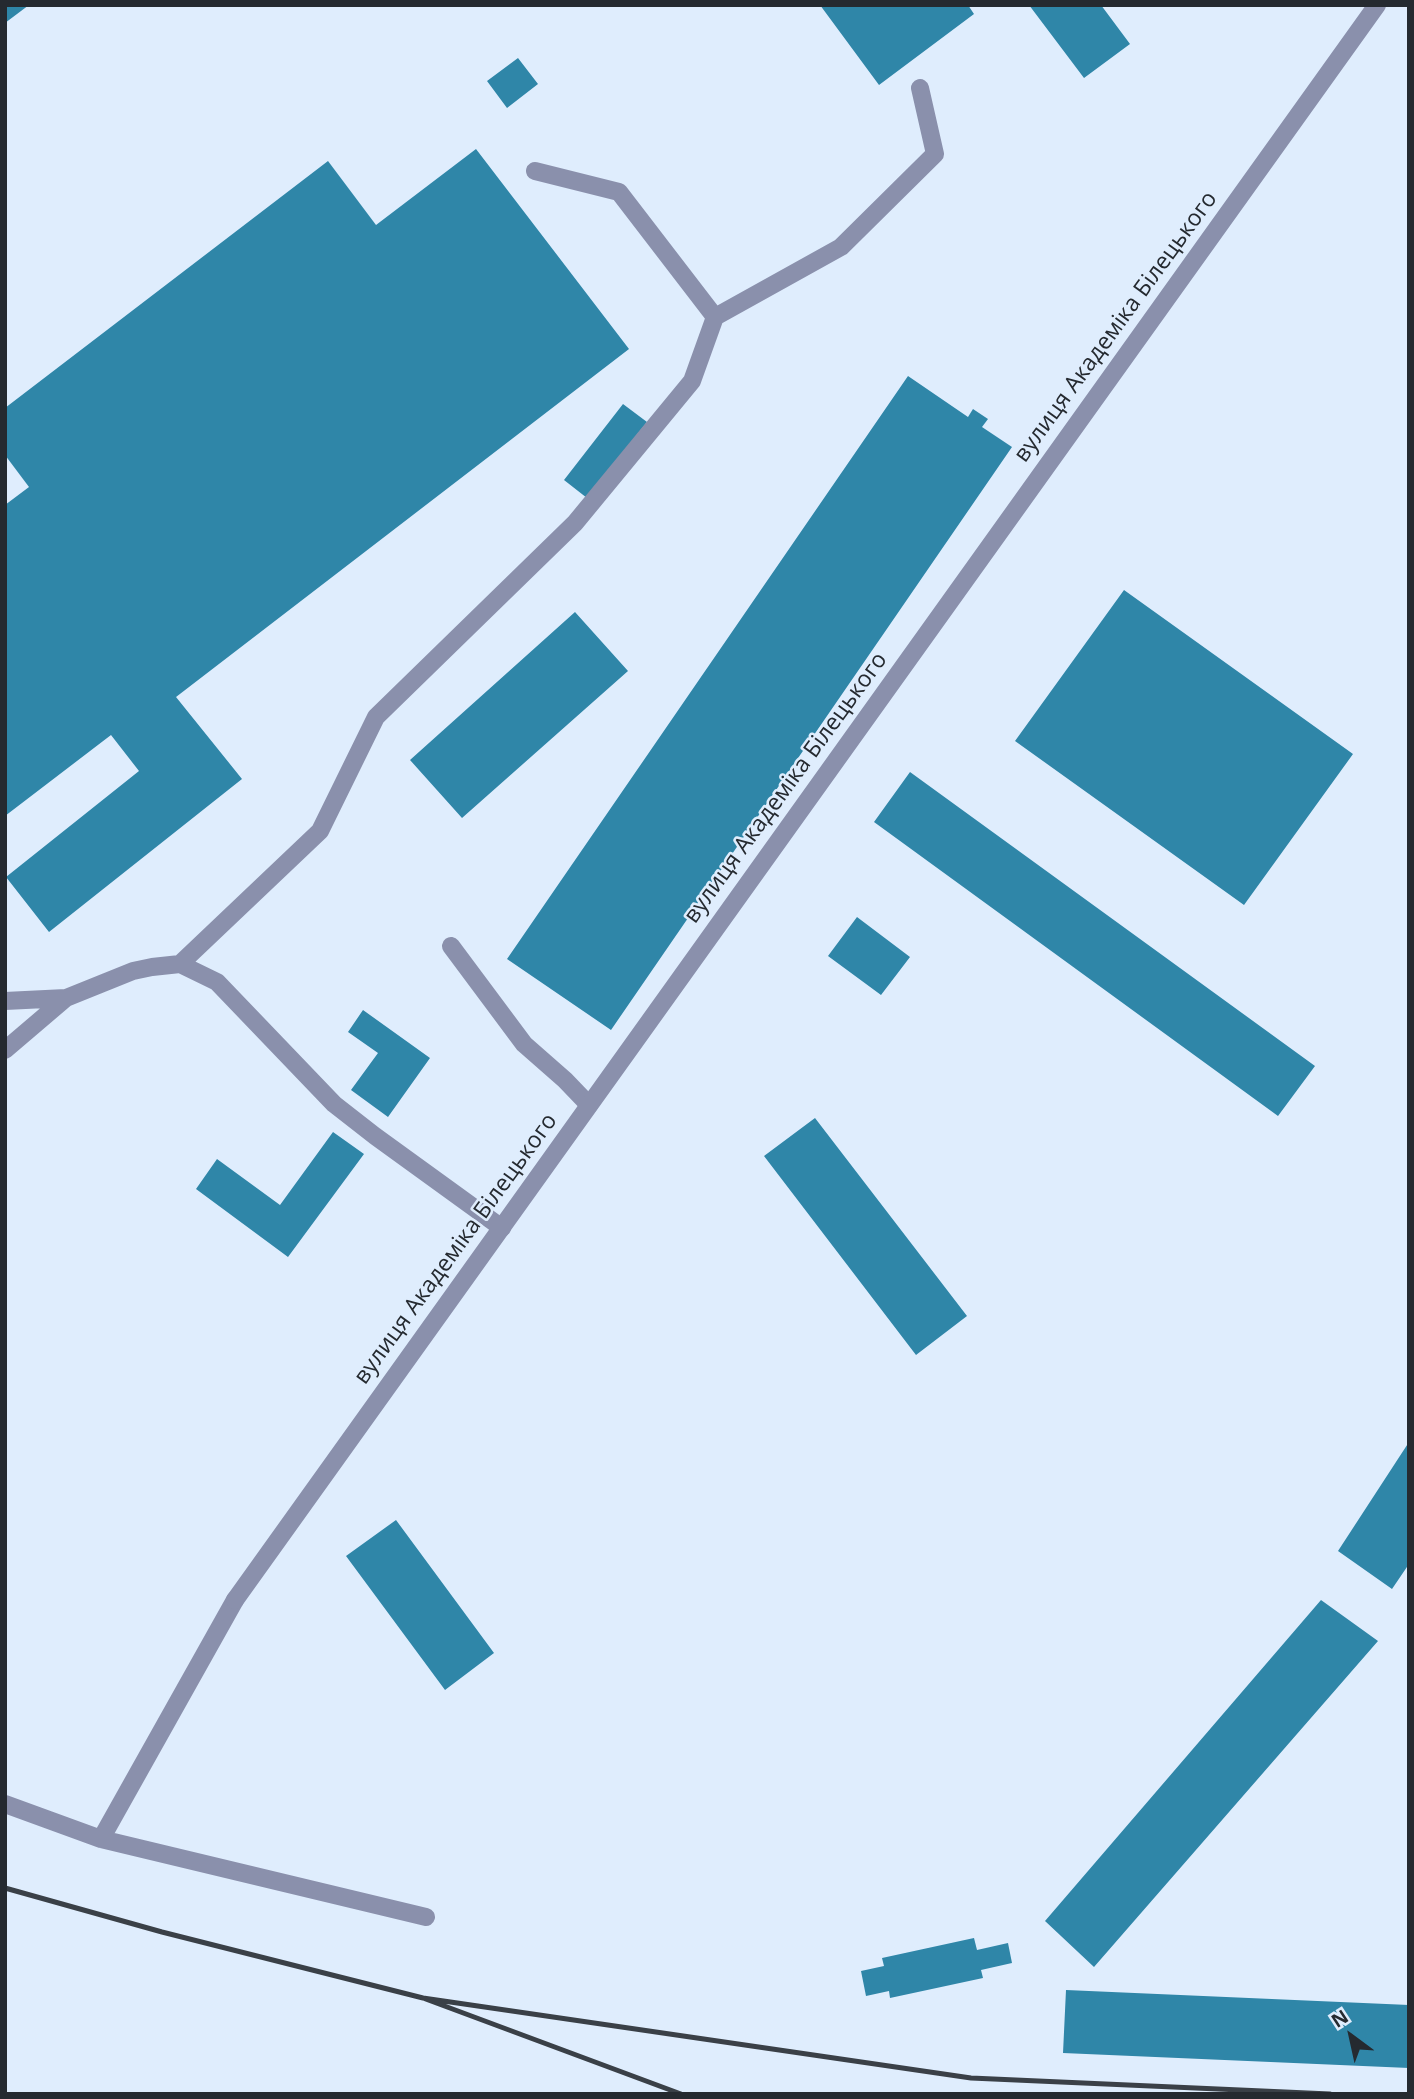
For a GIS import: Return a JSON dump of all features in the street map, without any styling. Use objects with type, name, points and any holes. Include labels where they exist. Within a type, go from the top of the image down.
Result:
[{"type":"street","name":"вулиця Академіка Білецького","points":[[101,1839],[235,1600],[1377,5]]},
{"type":"street","points":[[180,964],[320,831],[376,717],[583,512],[692,381],[715,317],[841,247],[935,155],[920,88]]},
{"type":"street","points":[[534,171],[619,192],[715,317]]},
{"type":"street","points":[[451,946],[524,1044],[589,1105]]},
{"type":"street","points":[[5,1050],[66,998],[132,971],[180,964],[217,982],[334,1104],[502,1228]]},
{"type":"street","points":[[5,1001],[66,998]]},
{"type":"street","points":[[5,1804],[101,1839],[426,1917]]},
{"type":"building","points":[[5,5],[29,5],[5,23]]},
{"type":"building","points":[[820,5],[968,5],[974,14],[879,85]]},
{"type":"building","points":[[1029,5],[1101,5],[1130,44],[1084,78]]},
{"type":"building","points":[[518,58],[538,84],[507,108],[487,81]]},
{"type":"building","points":[[476,149],[629,349],[176,697],[242,779],[49,932],[6,877],[139,771],[111,735],[5,816],[5,505],[29,487],[5,455],[5,408],[328,161],[376,225]]},
{"type":"building","points":[[908,376],[968,417],[973,409],[988,419],[982,427],[1012,447],[611,1030],[507,959]]},
{"type":"building","points":[[623,404],[647,422],[587,498],[564,480]]},
{"type":"building","points":[[1124,590],[1353,754],[1244,905],[1015,741]]},
{"type":"building","points":[[575,612],[628,671],[462,818],[410,760]]},
{"type":"building","points":[[910,772],[1315,1066],[1278,1116],[874,822]]},
{"type":"building","points":[[857,917],[910,957],[881,995],[828,956]]},
{"type":"building","points":[[363,1010],[430,1058],[388,1117],[351,1090],[378,1053],[348,1032]]},
{"type":"building","points":[[815,1118],[967,1316],[916,1355],[764,1156]]},
{"type":"building","points":[[333,1132],[364,1154],[288,1257],[196,1189],[217,1159],[280,1205]]},
{"type":"building","points":[[1409,1442],[1409,1564],[1392,1589],[1338,1551]]},
{"type":"building","points":[[396,1520],[494,1653],[445,1690],[346,1556]]},
{"type":"building","points":[[1321,1600],[1378,1641],[1094,1967],[1045,1921]]},
{"type":"building","points":[[974,1938],[977,1950],[1008,1943],[1012,1963],[981,1970],[983,1978],[890,1998],[889,1991],[866,1996],[861,1971],[884,1966],[882,1958]]},
{"type":"building","points":[[1066,1990],[1409,2005],[1409,2068],[1063,2053]]},
{"type":"railway","points":[[5,1888],[162,1932],[423,1998],[681,2094]]},
{"type":"railway","points":[[423,1998],[971,2078],[1330,2094]]}]
